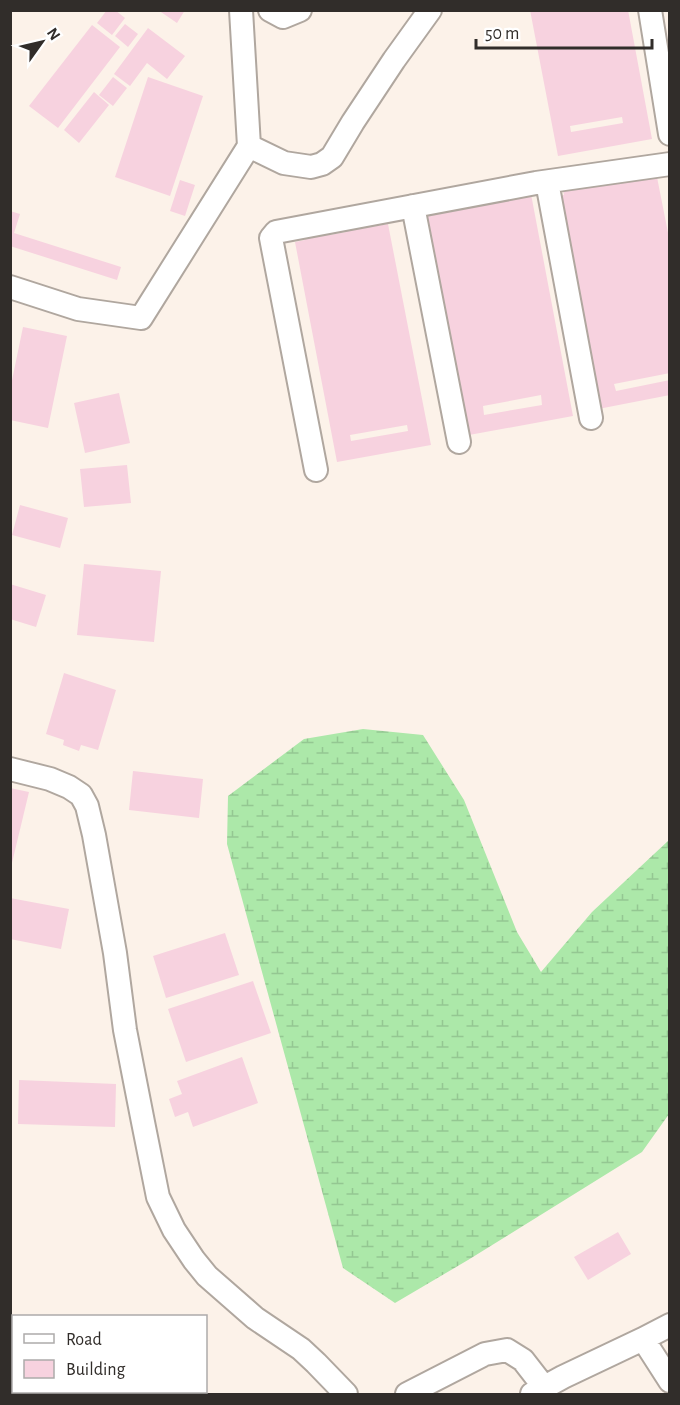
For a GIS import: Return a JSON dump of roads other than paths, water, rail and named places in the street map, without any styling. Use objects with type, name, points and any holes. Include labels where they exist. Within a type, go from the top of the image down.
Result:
[{"type":"street","points":[[10,287],[78,309],[141,318],[249,146],[241,10]]},
{"type":"street","points":[[270,10],[283,17],[300,10]]},
{"type":"street","points":[[249,146],[284,163],[311,167],[322,164],[332,157],[394,60],[430,10]]},
{"type":"street","points":[[650,10],[669,134]]},
{"type":"street","points":[[316,470],[271,238],[276,232],[547,182],[669,164]]},
{"type":"street","points":[[547,182],[591,418]]},
{"type":"street","points":[[413,206],[459,442]]},
{"type":"street","points":[[10,769],[63,784],[81,795],[87,806],[158,1197],[174,1230],[207,1276],[255,1318],[301,1349],[346,1395]]},
{"type":"street","points":[[407,1395],[485,1354],[507,1350],[523,1360],[538,1391],[669,1325]]},
{"type":"street","points":[[643,1339],[669,1381]]}]
